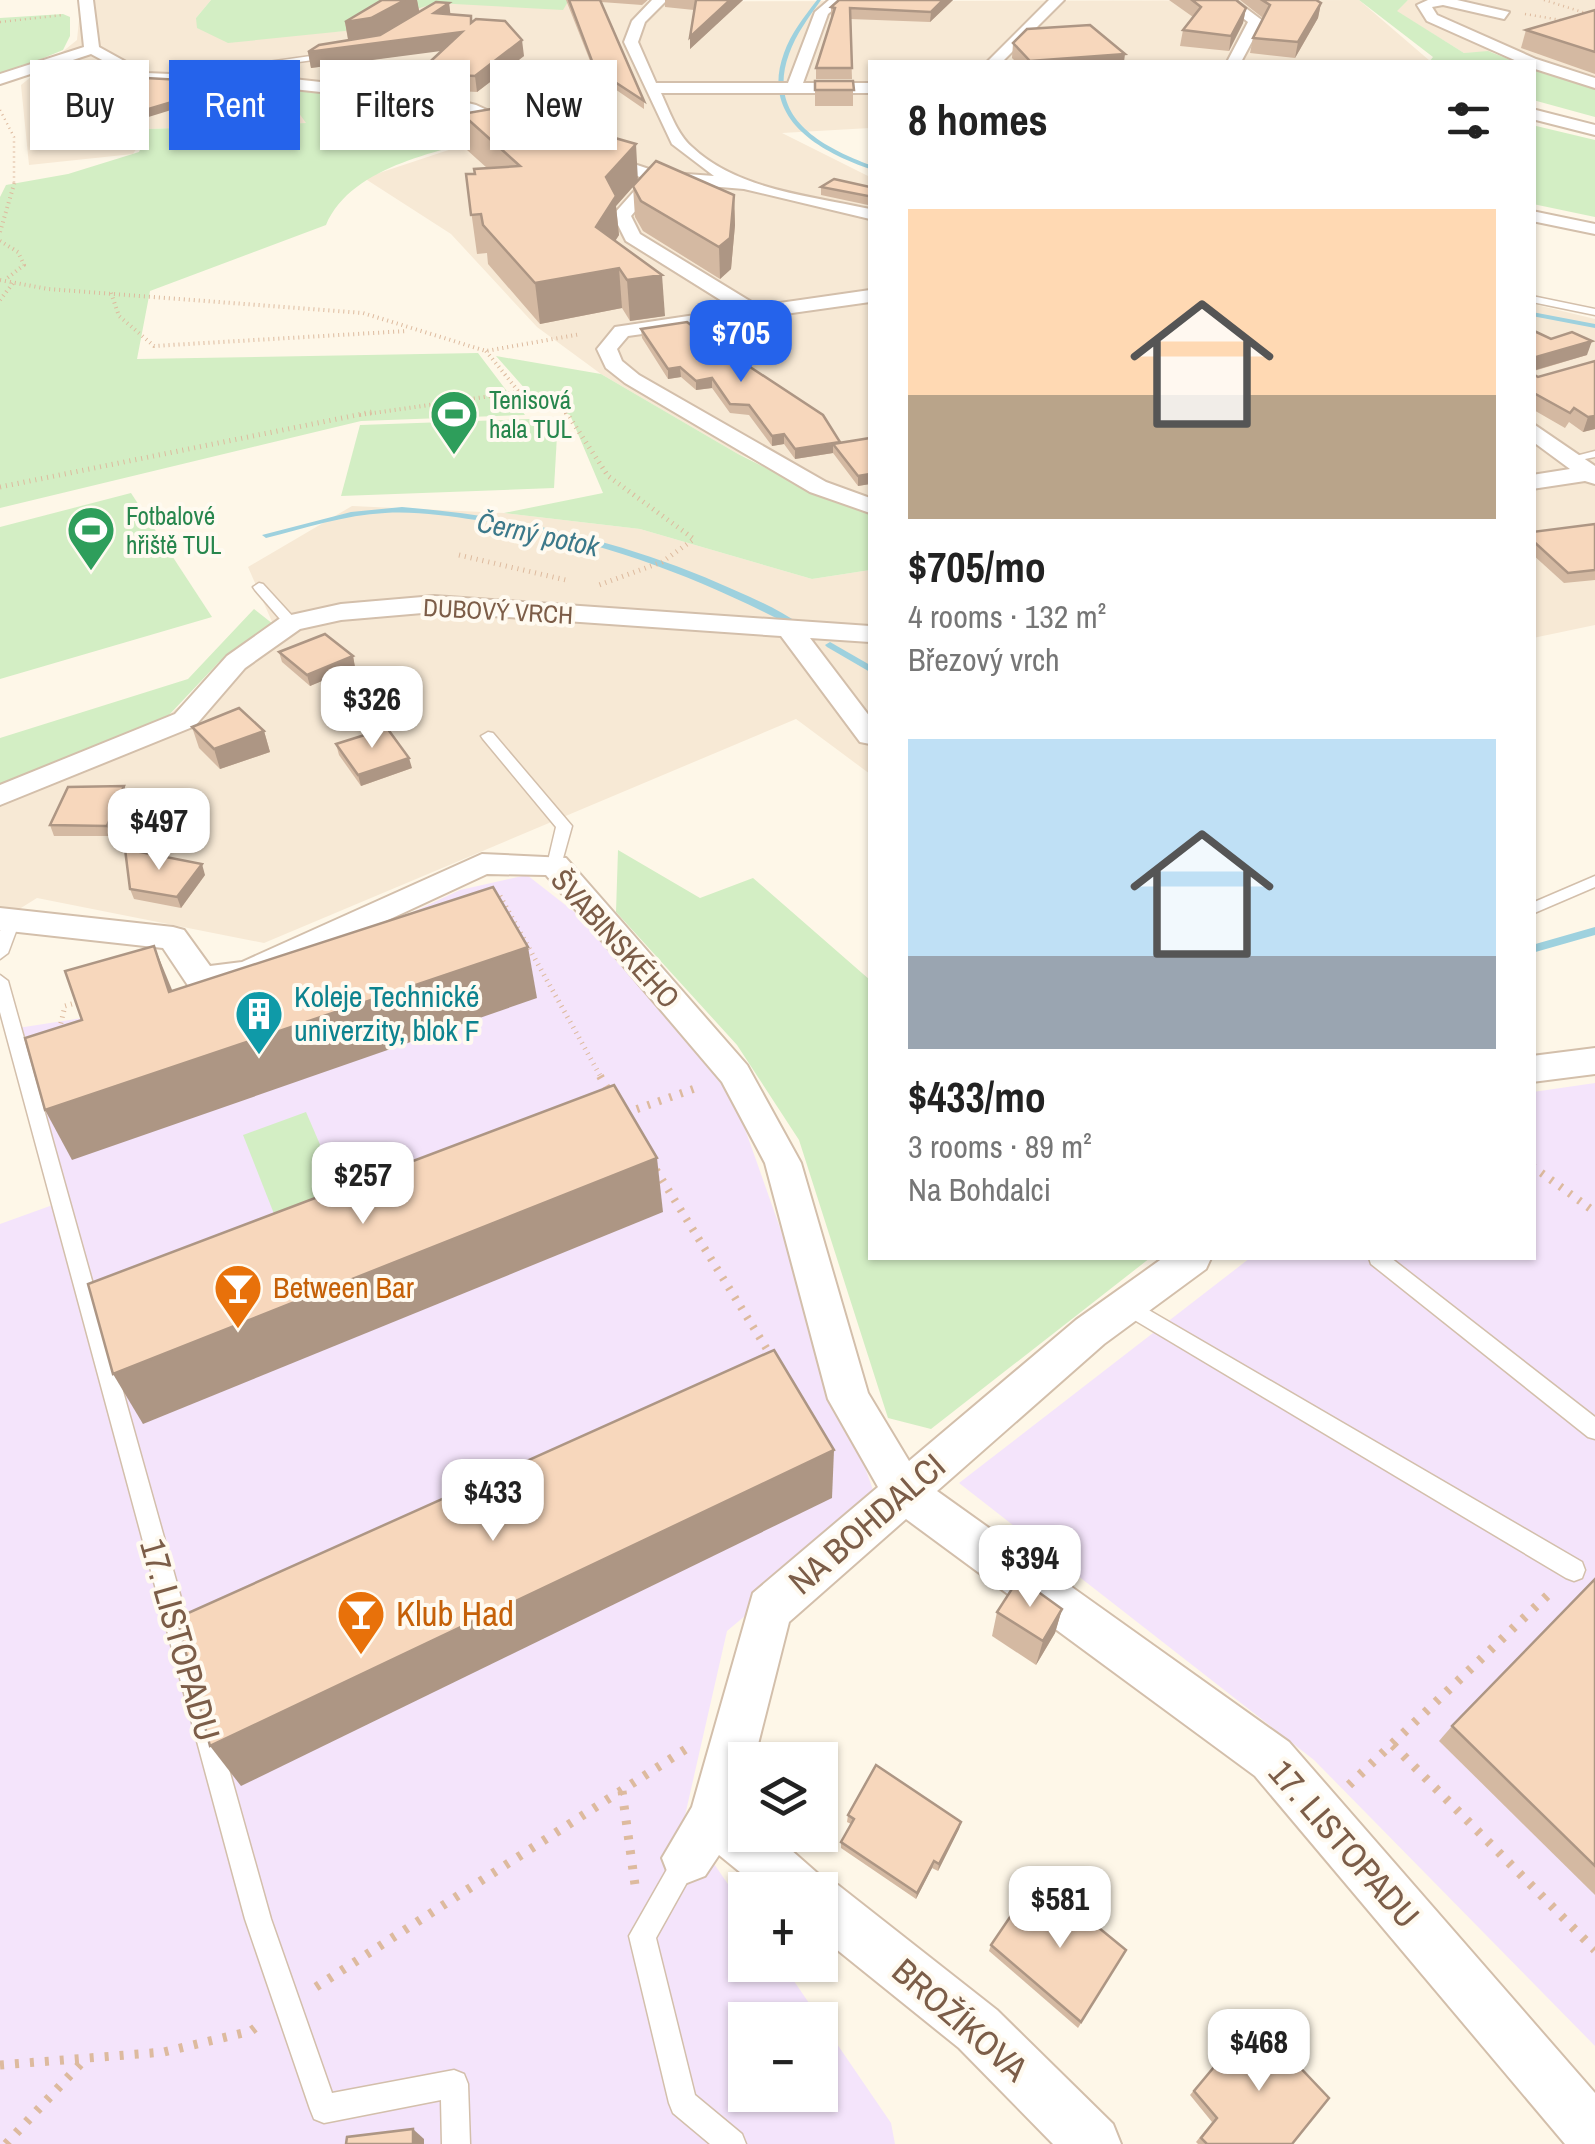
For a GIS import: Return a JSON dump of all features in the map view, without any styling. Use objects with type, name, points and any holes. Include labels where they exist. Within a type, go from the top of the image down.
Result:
[{"type":"street","points":[[660,0],[639,21],[631,42],[652,88],[685,151],[747,184]]},
{"type":"street","points":[[791,87],[822,12],[836,0]]},
{"type":"street","points":[[996,60],[1056,0]]},
{"type":"street","points":[[1226,0],[1256,21],[1235,60]]},
{"type":"street","points":[[1504,15],[1442,1],[1424,5],[1432,18],[1524,60]]},
{"type":"street","points":[[87,6],[92,49]]},
{"type":"street","points":[[0,79],[92,49],[111,60]]},
{"type":"street","points":[[1536,65],[1595,83]]},
{"type":"street","points":[[300,85],[431,98],[490,117]]},
{"type":"street","points":[[652,88],[868,88]]},
{"type":"street","points":[[1536,115],[1595,130]]},
{"type":"street","points":[[577,152],[656,177],[747,184],[868,213]]},
{"type":"street","points":[[656,177],[622,215],[632,237],[754,312]]},
{"type":"street","points":[[1536,217],[1595,230]]},
{"type":"street","points":[[868,296],[622,330],[607,349],[613,364],[632,379],[818,487],[868,505]]},
{"type":"street","points":[[822,303],[854,317]]},
{"type":"street","points":[[1536,433],[1588,466]]},
{"type":"street","points":[[1536,481],[1588,466]]},
{"type":"street","name":"DUBOVÝ VRCH","points":[[0,796],[185,720],[236,662],[291,623],[341,612],[434,604],[792,632],[868,634]]},
{"type":"street","points":[[792,632],[868,733]]},
{"type":"street","name":"ŠVABINSKÉHO","points":[[6,918],[173,938],[201,979],[248,973],[482,864],[554,865],[735,1074],[783,1163],[849,1398],[904,1492]]},
{"type":"street","points":[[1536,1069],[1595,1062]]},
{"type":"street","name":"NA BOHDALCI","points":[[700,1839],[769,1609],[1090,1332],[1189,1260]]},
{"type":"street","name":"17. LISTOPADU","points":[[904,1492],[1272,1759],[1595,2136]]},
{"type":"street","points":[[700,1839],[767,1872]]},
{"type":"street","name":"BROŽÍKOVA","points":[[838,1917],[978,2029],[1093,2144]]},
{"type":"lane","points":[[296,60],[351,52]]},
{"type":"lane","points":[[1536,300],[1595,312]]},
{"type":"lane","points":[[260,587],[291,623]]},
{"type":"lane","points":[[488,736],[564,826],[554,865]]},
{"type":"lane","points":[[1536,907],[1595,881]]},
{"type":"lane","points":[[0,953],[6,918]]},
{"type":"lane","name":"17. LISTOPADU","points":[[0,981],[258,1919],[324,2109],[454,2084],[456,2144]]},
{"type":"lane","points":[[1381,1260],[1595,1430]]},
{"type":"lane","points":[[1128,1306],[1574,1570]]},
{"type":"lane","name":"NA BOHDALCI","points":[[642,1936],[700,1839]]},
{"type":"lane","points":[[642,1936],[683,2103],[732,2144]]},
{"type":"path","points":[[1544,0],[1595,16]]},
{"type":"path","points":[[0,22],[87,6]]},
{"type":"path","points":[[1535,15],[1578,24]]},
{"type":"path","points":[[0,110],[11,122],[18,144],[12,205],[0,232]]},
{"type":"path","points":[[0,241],[18,252],[24,265],[7,279]]},
{"type":"path","points":[[0,280],[363,313],[486,351],[565,335],[622,330]]},
{"type":"path","points":[[0,300],[14,282]]},
{"type":"path","points":[[110,293],[120,316],[154,346],[413,331]]},
{"type":"path","points":[[486,351],[519,392]]},
{"type":"path","points":[[0,487],[388,409],[519,392],[563,408],[608,476],[694,540],[662,562],[593,587]]},
{"type":"path","points":[[482,864],[612,1098]]},
{"type":"path","points":[[56,1044],[66,1006],[84,1000]]},
{"type":"path","points":[[632,1130],[622,1114],[735,1074]]},
{"type":"path","points":[[652,1163],[783,1376]]},
{"type":"path","points":[[1536,1169],[1595,1212]]},
{"type":"path","points":[[756,1368],[774,1360]]},
{"type":"path","points":[[1319,1813],[1574,1570]]},
{"type":"path","points":[[0,2065],[164,2052],[251,2030],[740,1714]]},
{"type":"path","points":[[1393,1745],[1595,1950]]},
{"type":"path","points":[[622,1791],[642,1936]]},
{"type":"path","points":[[6,2144],[86,2058]]},
{"type":"shaded area","points":[[81,0],[211,0],[196,18],[295,33],[345,31],[433,2],[1359,0],[1429,60],[868,60],[868,128],[782,133],[868,176],[868,507],[738,454],[601,374],[537,327],[451,234],[364,178],[449,150],[470,150],[470,143],[490,136],[490,150],[617,150],[617,60],[490,60],[490,131],[470,127],[470,60],[320,60],[320,96],[300,92],[300,60],[169,60],[169,128],[149,129],[149,60],[52,60],[77,40]]},
{"type":"shaded area","points":[[1408,0],[1595,0],[1595,85],[1536,63],[1536,60],[1503,58],[1500,52],[1464,53],[1396,11]]},
{"type":"shaded area","points":[[30,78],[30,150],[136,150],[133,154],[29,165],[21,85]]},
{"type":"shaded area","points":[[1536,305],[1595,319],[1595,625],[1536,637]]},
{"type":"shaded area","points":[[352,506],[504,513],[640,529],[812,579],[868,570],[868,773],[796,719],[264,943],[37,898],[0,921],[0,784],[169,715],[273,624],[248,567]]},
{"type":"shaded area","points":[[527,875],[591,925],[728,1081],[878,1504],[727,1631],[684,1820],[728,1884],[728,1982],[795,1982],[808,2002],[728,2002],[728,2112],[838,2112],[838,2045],[891,2123],[895,2144],[0,2144],[0,1224],[61,1202],[5,1030],[237,994],[460,890]]},
{"type":"shaded area","points":[[1595,1083],[1595,2046],[1314,1760],[959,1483],[1247,1260],[1536,1260],[1536,1092]]},
{"type":"green space","points":[[211,0],[569,0],[563,10],[436,3],[345,31],[228,43],[197,28],[196,18]]},
{"type":"green space","points":[[1359,0],[1408,0],[1397,11],[1464,53],[1488,51],[1511,60],[1431,60],[1433,57]]},
{"type":"green space","points":[[63,14],[70,17],[70,36],[63,50],[30,60],[30,64],[0,76],[0,18]]},
{"type":"green space","points":[[1536,69],[1595,88],[1595,117],[1536,101]]},
{"type":"green space","points":[[300,89],[320,91],[320,150],[442,150],[402,163],[357,187],[339,204],[326,225],[150,291],[137,359],[478,353],[525,415],[361,421],[0,508],[0,197],[6,185],[68,174],[149,150],[149,129],[169,128],[169,150],[300,150],[300,123],[306,123],[300,115]]},
{"type":"green space","points":[[470,121],[490,129],[490,136],[470,142]]},
{"type":"green space","points":[[1536,126],[1595,140],[1595,217],[1536,205]]},
{"type":"green space","points":[[496,356],[601,374],[738,454],[820,495],[868,511],[868,570],[812,579],[640,529],[504,513],[603,493],[570,415],[534,399]]},
{"type":"green space","name":"Tenisová hala TUL","points":[[558,418],[554,488],[341,496],[360,425]]},
{"type":"green space","name":"Fotbalové hřiště TUL","points":[[131,493],[212,617],[0,679],[0,527]]},
{"type":"green space","points":[[254,609],[273,624],[219,662],[169,715],[0,784],[0,738],[188,679]]},
{"type":"green space","points":[[618,850],[700,898],[753,878],[868,978],[868,1260],[1147,1260],[931,1429],[888,1418],[799,1140],[737,1045],[616,912]]},
{"type":"green space","points":[[306,1112],[343,1198],[278,1224],[243,1135]]},
{"type":"building","points":[[382,0],[405,0],[371,18],[345,22]]},
{"type":"building","points":[[569,0],[600,0],[644,101],[617,83],[617,60],[592,60]]},
{"type":"building","points":[[696,0],[730,0],[690,37]]},
{"type":"building","points":[[839,0],[943,0],[931,12],[850,8],[852,68],[816,68],[835,8],[831,7]]},
{"type":"building","points":[[1192,0],[1236,0],[1246,8],[1231,36],[1183,30],[1201,7]]},
{"type":"building","points":[[1262,0],[1321,3],[1298,42],[1253,38],[1270,5]]},
{"type":"building","points":[[436,2],[449,3],[434,13],[471,16],[471,23],[476,19],[505,21],[522,40],[496,60],[490,60],[490,65],[475,76],[470,76],[470,60],[432,60],[462,32],[308,52],[319,45],[380,35]]},
{"type":"building","points":[[1595,10],[1595,52],[1526,30]]},
{"type":"building","points":[[1090,25],[1125,54],[1029,60],[1013,43],[1027,29]]},
{"type":"building","points":[[149,78],[169,79],[169,103],[149,109]]},
{"type":"building","points":[[815,81],[853,81],[854,90],[815,90]]},
{"type":"building","points":[[490,109],[490,139],[470,121],[470,113]]},
{"type":"building","points":[[617,139],[636,144],[606,177],[616,196],[596,227],[662,275],[627,280],[619,268],[535,283],[483,225],[481,214],[471,215],[466,174],[475,174],[474,169],[520,166],[502,150],[617,150]]},
{"type":"building","points":[[656,161],[734,195],[730,238],[719,247],[641,201],[633,186]]},
{"type":"building","points":[[834,179],[868,187],[868,196],[821,187]]},
{"type":"building","points":[[687,322],[721,347],[723,361],[738,359],[823,415],[840,442],[795,449],[784,434],[772,436],[749,405],[730,404],[712,378],[696,381],[680,367],[668,369],[641,329]]},
{"type":"building","points":[[1536,332],[1551,339],[1572,332],[1592,341],[1536,357]]},
{"type":"building","points":[[1595,361],[1595,416],[1588,417],[1574,408],[1570,413],[1536,394],[1536,376]]},
{"type":"building","points":[[868,438],[868,474],[858,476],[833,444]]},
{"type":"building","points":[[1595,524],[1595,570],[1568,573],[1536,544],[1536,531]]},
{"type":"building","points":[[325,634],[353,656],[307,675],[279,652]]},
{"type":"building","points":[[239,708],[264,731],[214,749],[192,727]]},
{"type":"building","points":[[387,728],[409,758],[358,775],[336,744]]},
{"type":"building","points":[[124,786],[107,826],[50,825],[68,787]]},
{"type":"building","points":[[125,849],[202,864],[177,897],[130,889]]},
{"type":"building","points":[[493,887],[528,947],[45,1110],[25,1038],[82,1020],[65,971],[154,946],[169,992]]},
{"type":"building","points":[[614,1085],[657,1158],[113,1374],[88,1284]]},
{"type":"building","points":[[774,1350],[834,1450],[210,1746],[177,1618]]},
{"type":"building","points":[[1019,1578],[1062,1609],[1043,1641],[997,1612]]},
{"type":"building","points":[[1595,1579],[1595,1866],[1452,1726]]},
{"type":"building","points":[[876,1765],[961,1822],[939,1864],[934,1861],[917,1893],[841,1842],[854,1819],[848,1815]]},
{"type":"building","points":[[1049,1887],[1126,1950],[1081,2022],[991,1945],[1023,1898],[1034,1908]]},
{"type":"building","points":[[1254,2019],[1329,2098],[1292,2144],[1207,2144],[1201,2138],[1217,2118],[1194,2091]]},
{"type":"building","points":[[413,2129],[413,2144],[346,2144],[347,2137]]},
{"type":"waterway","points":[[819,0],[798,28],[786,55],[781,79],[784,102],[794,122],[812,139],[868,166]]},
{"type":"waterway","points":[[1536,315],[1595,326]]},
{"type":"waterway","name":"Černý potok","points":[[266,535],[385,510],[500,521],[658,562],[708,581],[796,625]]},
{"type":"waterway","name":"Černý potok","points":[[830,645],[868,668]]},
{"type":"waterway","name":"Černý potok","points":[[1536,948],[1595,931]]},
{"type":"place","name":"Tenisová hala TUL","points":[[454,456]]},
{"type":"place","name":"Fotbalové hřiště TUL","points":[[91,572]]},
{"type":"place","name":"Koleje Technické univerzity, blok F","points":[[259,1056]]},
{"type":"place","name":"Between Bar","points":[[238,1330]]},
{"type":"place","name":"Klub Had","points":[[361,1656]]}]
